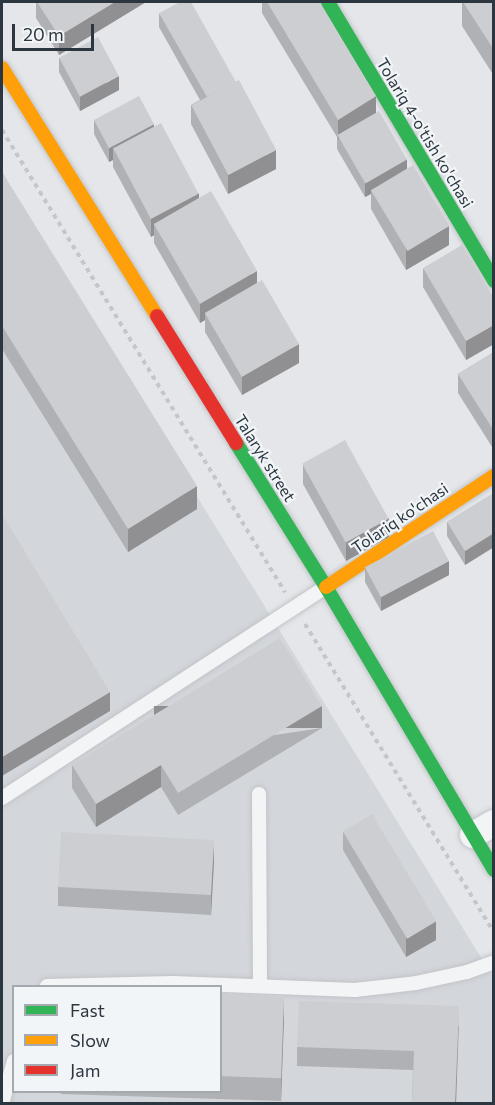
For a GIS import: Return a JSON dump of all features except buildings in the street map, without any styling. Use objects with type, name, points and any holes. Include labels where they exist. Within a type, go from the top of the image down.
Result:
[{"type":"street","name":"Tolariq 4-o'tish ko'chasi","points":[[328,2],[494,280]]},
{"type":"street","name":"Talaryk street","points":[[2,68],[326,587],[483,829],[494,870]]},
{"type":"street","name":"Tolariq ko'chasi","points":[[326,587],[494,476]]},
{"type":"lane","points":[[2,798],[326,587]]},
{"type":"lane","points":[[259,794],[260,986]]},
{"type":"lane","points":[[110,985],[173,983],[355,990],[416,983],[467,972],[494,962]]},
{"type":"lane","points":[[2,1104],[12,1068]]},
{"type":"path","points":[[2,130],[494,933]]},
{"type":"shaded area","points":[[2,180],[493,977],[493,1103],[2,1103]]},
{"type":"traffic: fast","points":[[328,2],[494,281]]},
{"type":"traffic: fast","points":[[236,443],[326,587],[494,870]]},
{"type":"traffic: slow","points":[[2,68],[157,316]]},
{"type":"traffic: slow","points":[[326,587],[494,476]]},
{"type":"traffic: jam","points":[[157,316],[236,443]]}]
